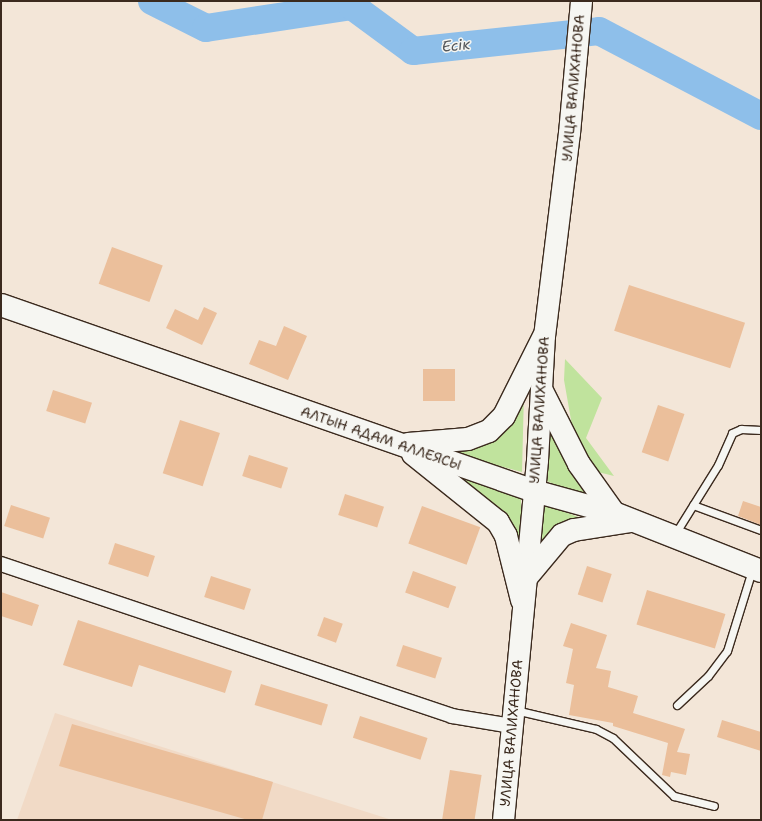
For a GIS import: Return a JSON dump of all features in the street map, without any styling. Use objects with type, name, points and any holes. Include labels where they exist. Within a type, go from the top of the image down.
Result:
[{"type":"main road","name":"УЛИЦА ВАЛИХАНОВА","points":[[503,820],[522,600],[526,578],[534,491],[542,391],[544,336],[569,133],[581,1]]},
{"type":"main road","name":"АЛТЫН АДАМ АЛЛЕЯСЫ","points":[[1,305],[534,491],[614,513],[636,521],[673,538],[757,570]]},
{"type":"main road","points":[[402,445],[468,438],[489,430],[504,416],[544,336]]},
{"type":"main road","points":[[542,391],[579,464],[614,513]]},
{"type":"main road","points":[[402,445],[498,522],[506,536],[522,600]]},
{"type":"main road","points":[[526,578],[562,535],[574,530],[636,521]]},
{"type":"street","points":[[1,564],[452,716],[513,718]]},
{"type":"lane","points":[[673,538],[718,465],[732,433],[741,429],[761,430]]},
{"type":"lane","points":[[694,505],[761,530]]},
{"type":"lane","points":[[677,705],[708,676],[727,651],[757,570]]},
{"type":"lane","points":[[513,718],[596,729],[613,738],[674,796],[714,806]]},
{"type":"shaded area","points":[[55,713],[392,820],[17,820]]},
{"type":"green space","points":[[565,359],[602,398],[586,438],[614,476],[590,470],[574,437],[564,380]]},
{"type":"green space","points":[[524,393],[522,472],[434,449],[500,437],[513,419]]},
{"type":"green space","points":[[547,406],[574,477],[599,506],[547,481]]},
{"type":"green space","points":[[455,473],[521,496],[521,562],[477,495]]},
{"type":"green space","points":[[542,503],[591,522],[534,555]]},
{"type":"building","points":[[112,247],[163,265],[149,302],[99,284]]},
{"type":"building","points":[[629,285],[745,323],[730,368],[614,331]]},
{"type":"building","points":[[204,307],[217,313],[202,345],[166,328],[175,309],[198,320]]},
{"type":"building","points":[[284,326],[307,336],[288,380],[249,364],[259,340],[276,346]]},
{"type":"building","points":[[423,369],[455,369],[455,401],[423,401]]},
{"type":"building","points":[[53,390],[92,403],[85,424],[46,411]]},
{"type":"building","points":[[658,405],[684,414],[668,461],[642,452]]},
{"type":"building","points":[[180,420],[220,433],[203,486],[163,473]]},
{"type":"building","points":[[249,455],[288,468],[281,489],[242,476]]},
{"type":"building","points":[[345,494],[384,507],[377,528],[338,515]]},
{"type":"building","points":[[743,501],[761,507],[761,525],[738,516]]},
{"type":"building","points":[[11,505],[50,518],[43,539],[4,526]]},
{"type":"building","points":[[422,506],[480,527],[467,565],[408,544]]},
{"type":"building","points":[[115,543],[155,556],[148,577],[108,564]]},
{"type":"building","points":[[587,566],[612,574],[602,603],[578,595]]},
{"type":"building","points":[[413,571],[456,587],[448,608],[405,593]]},
{"type":"building","points":[[211,576],[251,589],[244,610],[204,597]]},
{"type":"building","points":[[647,590],[725,614],[715,648],[636,624]]},
{"type":"building","points":[[1,592],[39,605],[32,626],[1,616]]},
{"type":"building","points":[[324,617],[343,624],[336,643],[317,636]]},
{"type":"building","points":[[78,620],[232,671],[225,693],[139,665],[132,687],[63,665]]},
{"type":"building","points":[[571,623],[607,635],[596,668],[611,671],[608,687],[638,696],[633,713],[685,729],[677,752],[690,754],[686,775],[671,772],[670,777],[662,775],[668,743],[613,726],[613,723],[569,715],[574,685],[566,683],[573,649],[563,646]]},
{"type":"building","points":[[403,645],[442,658],[435,679],[396,666]]},
{"type":"building","points":[[261,684],[328,704],[322,726],[255,705]]},
{"type":"building","points":[[360,716],[428,738],[420,760],[353,738]]},
{"type":"building","points":[[722,720],[761,732],[761,751],[717,737]]},
{"type":"building","points":[[72,724],[273,782],[262,820],[248,820],[59,766]]},
{"type":"building","points":[[450,770],[482,775],[474,820],[442,820]]},
{"type":"waterway","name":"Есік","points":[[152,1],[206,28],[352,6],[413,51],[599,31],[761,116]]}]
